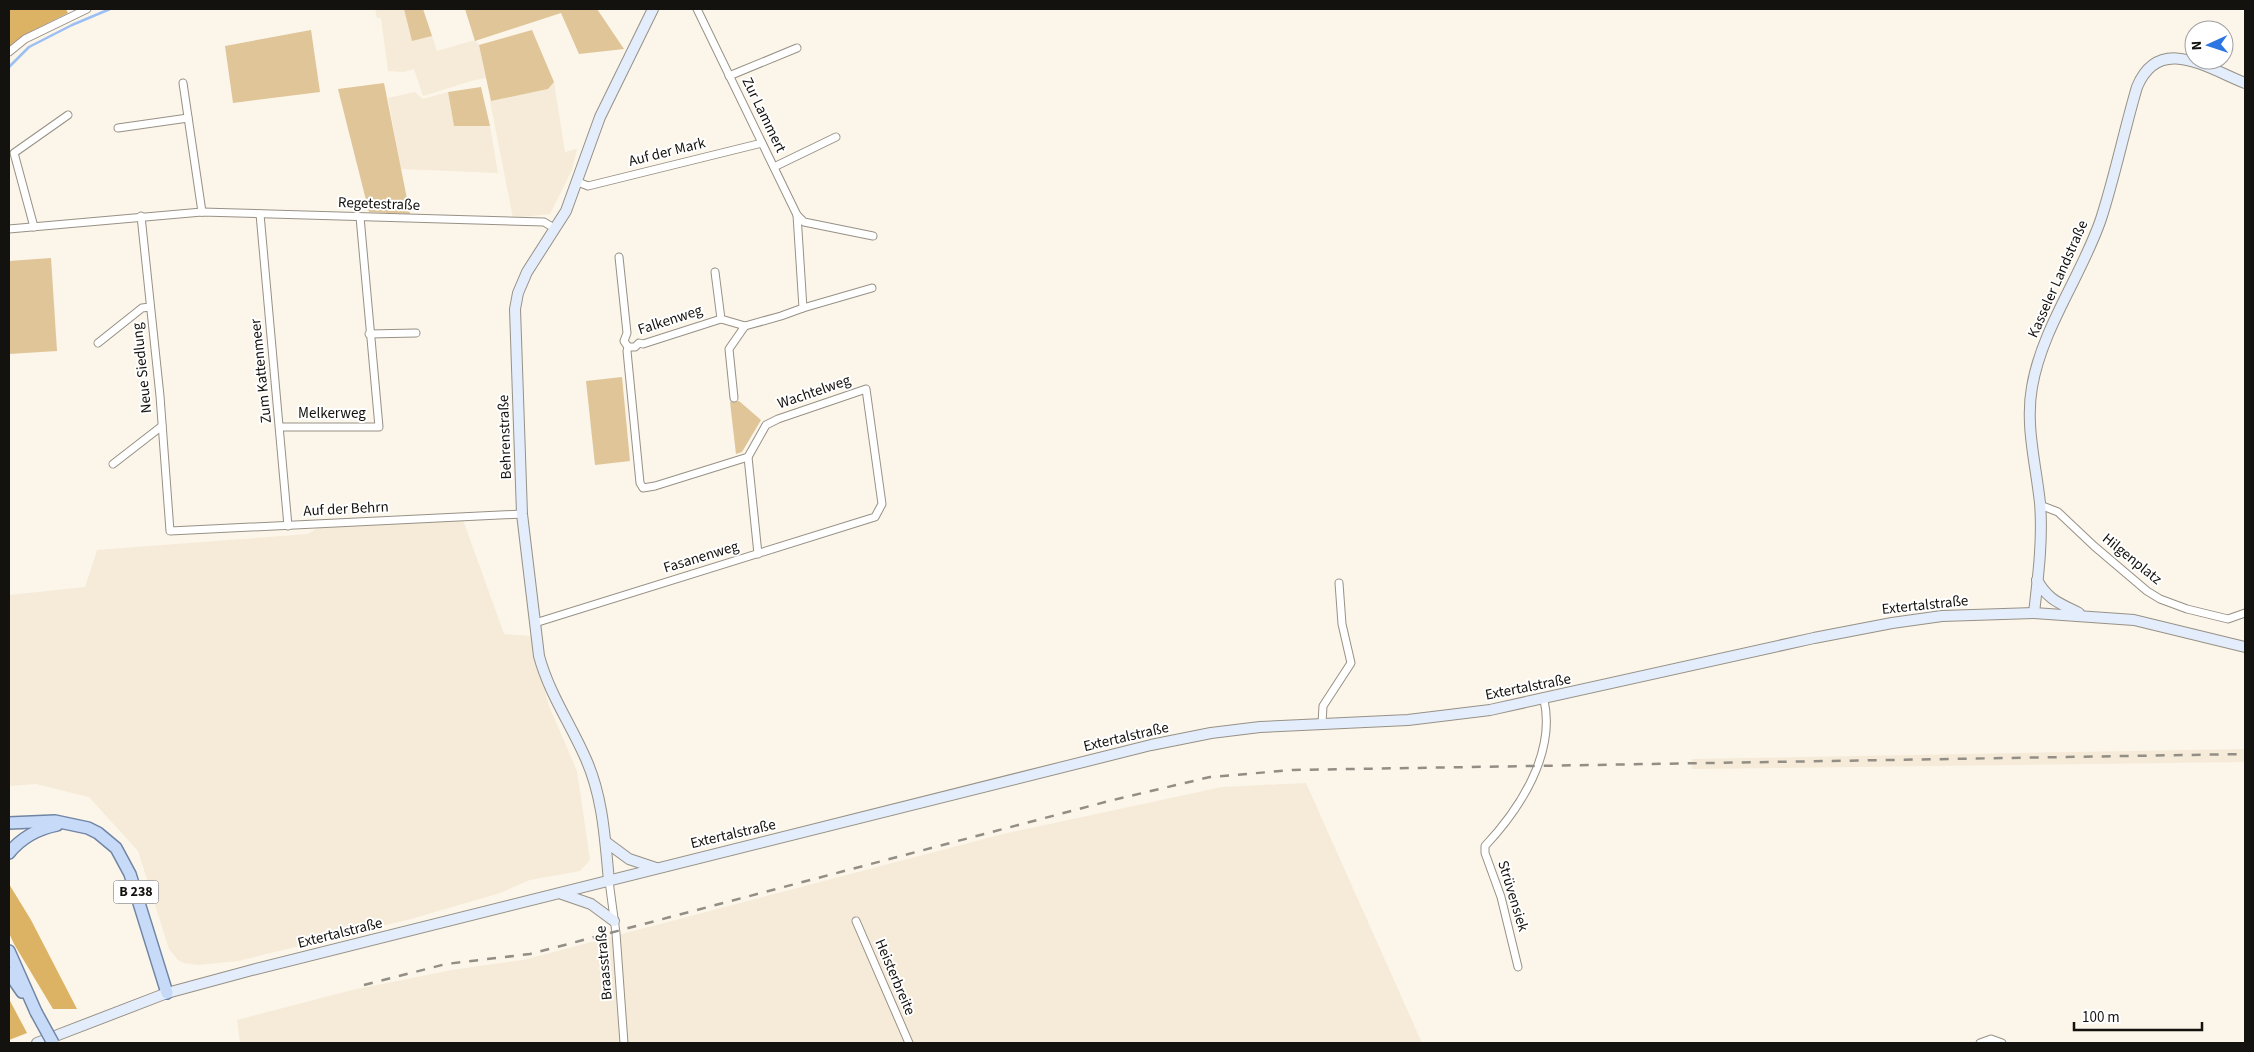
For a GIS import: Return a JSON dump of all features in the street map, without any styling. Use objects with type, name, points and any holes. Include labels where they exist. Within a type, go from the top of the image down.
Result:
[{"type":"main road","name":"Behrenstraße","points":[[609,881],[601,810],[590,771],[545,679],[539,656],[522,514],[515,309],[518,293],[527,272],[566,211],[600,118],[653,9]]},
{"type":"main road","name":"Kasseler Landstraße","points":[[2034,613],[2040,505],[2030,426],[2030,403],[2034,378],[2047,339],[2101,219],[2140,80],[2147,69],[2155,62],[2173,57],[2188,60],[2245,83]]},
{"type":"main road","points":[[2036,580],[2044,593],[2053,600],[2084,616]]},
{"type":"main road","name":"Extertalstraße","points":[[37,1043],[167,993],[261,968],[561,894],[657,868],[818,830],[1151,745],[1211,733],[1250,728],[1445,716],[1544,700],[1852,630],[1942,616],[2034,613],[2134,620],[2245,647]]},
{"type":"main road","name":"B 238","points":[[9,823],[42,820],[88,828],[98,833],[116,848],[130,874],[167,993]]},
{"type":"main road","name":"B 238","points":[[9,853],[17,842],[28,836],[44,828],[66,823]]},
{"type":"main road","points":[[606,842],[629,859],[657,868]]},
{"type":"main road","points":[[561,894],[591,904],[614,921]]},
{"type":"main road","points":[[9,951],[36,1012]]},
{"type":"main road","points":[[9,964],[53,1043]]},
{"type":"main road","points":[[9,974],[36,1012]]},
{"type":"street","points":[[9,52],[25,39],[87,9]]},
{"type":"street","name":"Zur Lammert","points":[[697,9],[797,215]]},
{"type":"street","name":"Zur Lammert","points":[[729,76],[797,48]]},
{"type":"street","points":[[183,83],[202,212]]},
{"type":"street","points":[[34,227],[14,153],[68,115]]},
{"type":"street","points":[[118,128],[188,118]]},
{"type":"street","name":"Zur Lammert","points":[[774,167],[836,137]]},
{"type":"street","name":"Auf der Mark","points":[[578,182],[588,186],[762,143]]},
{"type":"street","name":"Regetestraße","points":[[9,229],[202,212],[544,222],[554,228]]},
{"type":"street","name":"Zum Kattenmeer","points":[[260,214],[281,427],[288,526]]},
{"type":"street","points":[[797,215],[804,222],[873,236]]},
{"type":"street","points":[[797,215],[803,308]]},
{"type":"street","name":"Neue Siedlung","points":[[140,216],[162,426],[170,530]]},
{"type":"street","name":"Melkerweg","points":[[281,427],[378,427],[360,216]]},
{"type":"street","name":"Falkenweg","points":[[619,258],[627,333],[624,341],[628,347],[640,483],[643,488],[748,457]]},
{"type":"street","name":"Falkenweg","points":[[715,272],[721,319]]},
{"type":"street","points":[[734,398],[729,349],[745,326],[872,288]]},
{"type":"street","name":"Neue Siedlung","points":[[98,343],[142,308],[150,307]]},
{"type":"street","name":"Falkenweg","points":[[628,347],[635,347],[639,343],[643,344],[721,319],[745,326]]},
{"type":"street","points":[[369,334],[416,333]]},
{"type":"street","name":"Wachtelweg","points":[[748,457],[766,425],[778,419],[866,389],[882,504],[875,517]]},
{"type":"street","name":"Neue Siedlung","points":[[113,464],[162,426]]},
{"type":"street","points":[[748,457],[758,554]]},
{"type":"street","name":"Hilgenplatz","points":[[2040,505],[2058,512],[2094,546],[2147,591],[2160,599],[2188,609],[2228,619],[2245,613]]},
{"type":"street","name":"Auf der Behrn","points":[[170,530],[522,514]]},
{"type":"street","name":"Fasanenweg","points":[[535,623],[875,517]]},
{"type":"street","points":[[1322,723],[1323,706],[1351,662],[1342,624],[1339,583]]},
{"type":"street","name":"Strüvensiek","points":[[1518,967],[1508,923],[1485,853],[1485,846],[1512,814],[1538,765],[1546,730],[1544,700]]},
{"type":"street","name":"Braasstraße","points":[[609,881],[624,1043]]},
{"type":"street","name":"Heisterbreite","points":[[856,921],[910,1043]]},
{"type":"street","points":[[1980,1043],[1991,1039],[2002,1043]]},
{"type":"shaded area","points":[[9,9],[66,9],[68,13],[24,35],[9,47]]},
{"type":"shaded area","points":[[375,9],[423,9],[437,51],[475,40],[479,45],[486,78],[423,96],[414,69],[403,72],[388,71],[381,18],[377,18]]},
{"type":"shaded area","points":[[404,9],[423,9],[432,36],[412,41]]},
{"type":"shaded area","points":[[465,9],[597,9],[624,49],[579,54],[561,13],[475,41]]},
{"type":"shaded area","points":[[311,30],[320,92],[233,103],[225,46]]},
{"type":"shaded area","points":[[532,30],[554,82],[548,89],[491,101],[479,45]]},
{"type":"shaded area","points":[[554,82],[565,152],[577,149],[572,170],[550,214],[513,218],[490,101],[548,89]]},
{"type":"shaded area","points":[[384,83],[410,214],[369,212],[338,89]]},
{"type":"shaded area","points":[[481,87],[490,126],[454,126],[448,92]]},
{"type":"shaded area","points":[[415,92],[423,99],[448,92],[454,126],[490,126],[498,173],[401,169],[388,98]]},
{"type":"shaded area","points":[[51,258],[57,351],[9,354],[9,261]]},
{"type":"shaded area","points":[[622,377],[630,461],[595,465],[586,381]]},
{"type":"shaded area","points":[[739,401],[761,420],[742,452],[736,454],[730,402]]},
{"type":"shaded area","points":[[463,520],[504,634],[530,636],[549,706],[577,771],[590,860],[580,871],[530,880],[500,893],[411,919],[238,961],[198,965],[184,963],[178,960],[169,949],[138,851],[89,797],[36,784],[9,786],[9,595],[85,587],[97,550],[308,534],[319,527]]},
{"type":"shaded area","points":[[2245,749],[2245,762],[1692,769],[1691,759]]},
{"type":"shaded area","points":[[1306,783],[1422,1043],[240,1043],[237,1020],[352,990],[452,970],[523,960],[1003,834],[1222,787]]},
{"type":"shaded area","points":[[9,884],[31,920],[77,1009],[53,1009],[14,944],[9,933]]},
{"type":"shaded area","points":[[9,999],[27,1033],[9,1040]]},
{"type":"waterway","points":[[9,67],[29,47],[72,25],[110,9]]},
{"type":"railway","points":[[364,985],[446,964],[530,954],[1109,801],[1210,777],[1293,770],[2245,754]]}]
